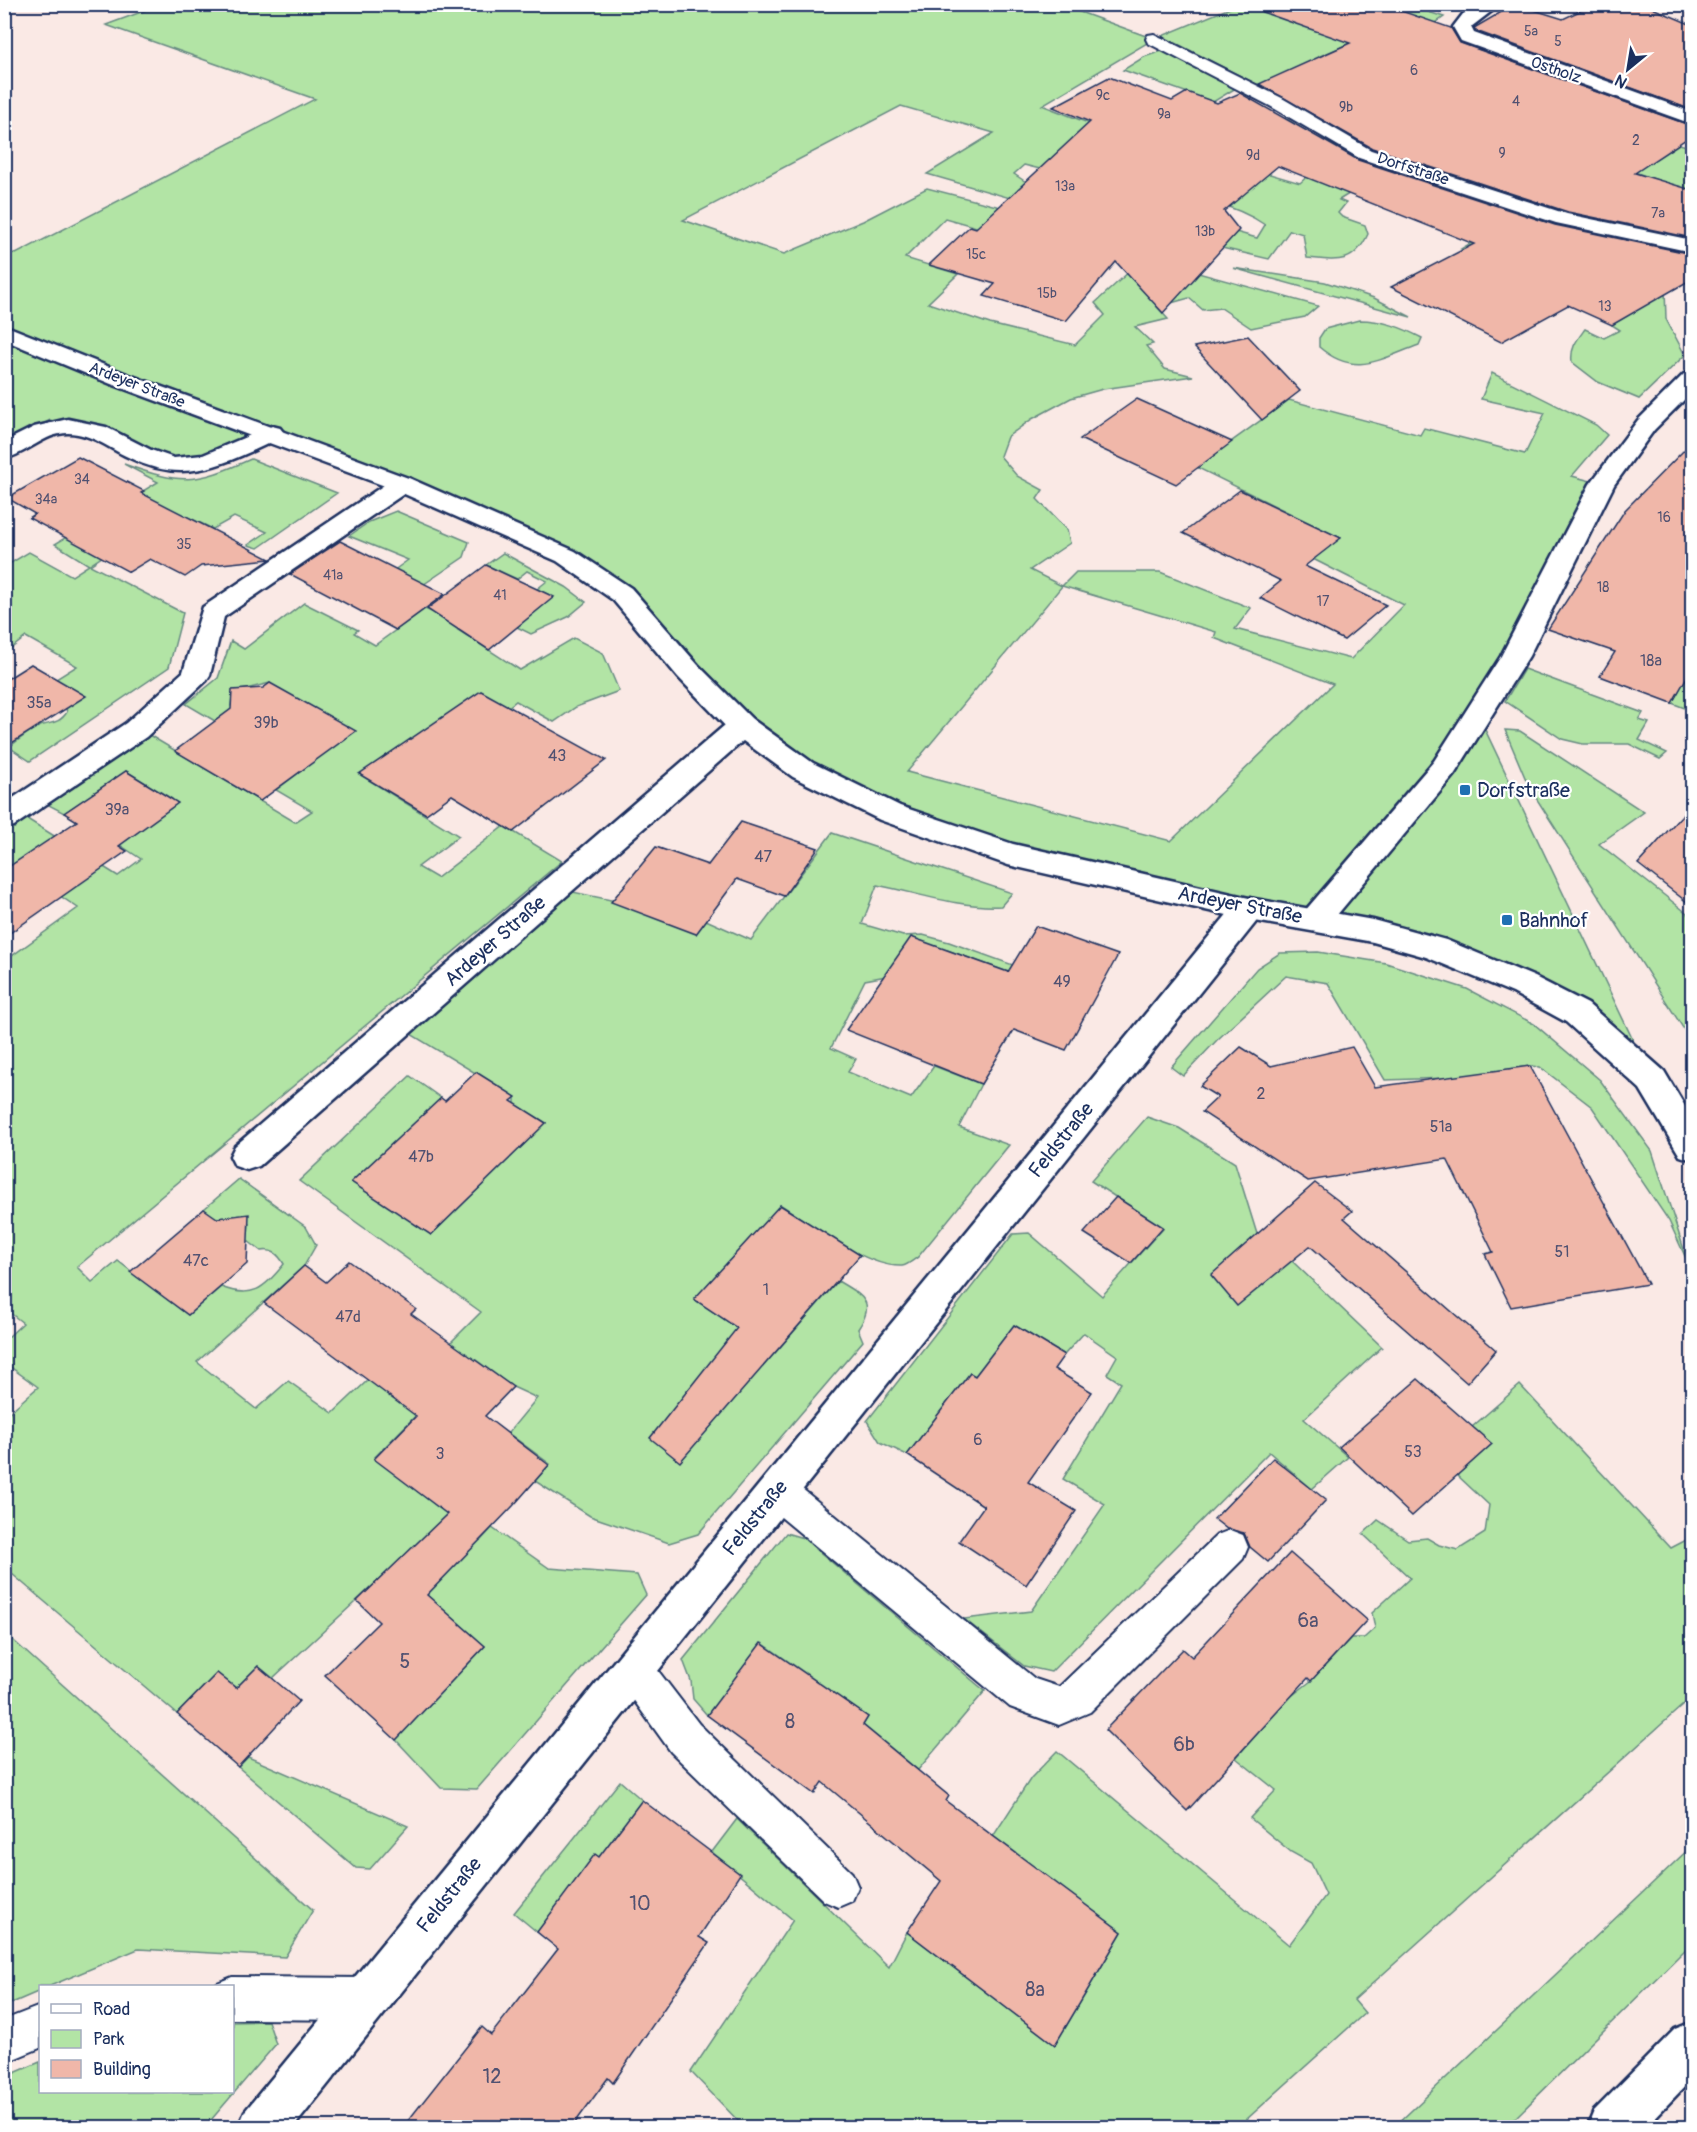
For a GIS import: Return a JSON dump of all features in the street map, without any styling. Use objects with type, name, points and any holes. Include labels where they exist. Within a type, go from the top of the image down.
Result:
[{"type":"street","name":"Ostholz","points":[[1492,4],[1469,18],[1462,27],[1467,37],[1692,118]]},
{"type":"street","name":"Ardeyer Straße","points":[[4,332],[119,379],[272,433],[402,484],[543,544],[581,564],[622,594],[688,671],[742,726],[803,770],[890,813],[1008,854],[1249,909],[1373,931],[1435,948],[1482,965],[1576,1013],[1652,1080],[1692,1146]]},
{"type":"street","points":[[1315,920],[1444,768],[1515,656],[1602,484],[1646,425],[1692,379]]},
{"type":"street","points":[[4,452],[34,435],[68,426],[92,431],[149,459],[189,465],[272,433]]},
{"type":"street","points":[[4,819],[136,729],[196,675],[212,613],[402,484]]},
{"type":"street","name":"Ardeyer Straße","points":[[247,1156],[742,726]]},
{"type":"street","name":"Feldstraße","points":[[262,2127],[1249,909]]},
{"type":"street","points":[[1611,2127],[1692,2046]]},
{"type":"lane","name":"Dorfstraße","points":[[1154,39],[1276,102],[1365,154],[1563,219],[1692,246]]},
{"type":"lane","points":[[777,1491],[1024,1694],[1059,1706],[1076,1699],[1230,1547]]},
{"type":"lane","points":[[633,1668],[685,1738],[838,1887]]},
{"type":"lane","points":[[234,1998],[364,1999]]},
{"type":"lane","points":[[4,2042],[39,2027]]},
{"type":"green space","points":[[1058,4],[1154,39],[1042,105],[1160,151],[1213,157],[1300,183],[1314,170],[1266,127],[1287,119],[1316,137],[1389,169],[1339,200],[1346,203],[1338,213],[1342,217],[1365,225],[1368,234],[1357,251],[1344,259],[1307,258],[1303,234],[1290,230],[1269,259],[1222,248],[1236,232],[1257,238],[1265,225],[1250,216],[1217,203],[1101,182],[1024,165],[1014,174],[1026,182],[1010,198],[927,174],[994,133],[901,106],[683,220],[784,254],[863,221],[927,188],[1012,210],[1008,236],[945,218],[905,258],[958,274],[928,303],[990,324],[1075,345],[1105,315],[1095,303],[1144,258],[1318,306],[1305,317],[1251,328],[1221,308],[1203,310],[1189,298],[1157,307],[1168,319],[1135,327],[1153,344],[1146,346],[1165,369],[1193,376],[1103,389],[1071,398],[1032,419],[1007,437],[1000,456],[1017,476],[1043,490],[1037,499],[1067,530],[1070,543],[1030,570],[1062,586],[1076,572],[1160,572],[1251,608],[1235,629],[1351,659],[1404,605],[1313,559],[1340,538],[1196,467],[1289,400],[1420,435],[1424,428],[1525,454],[1545,413],[1481,399],[1492,373],[1596,425],[1607,435],[1572,476],[1602,484],[1479,717],[1652,1080],[1484,960],[1008,854],[803,770],[581,564],[272,433],[189,465],[50,420],[5,446],[4,251],[16,254],[315,99],[106,25],[160,5]],"holes":[[[1062,586],[1216,632],[1214,638],[1333,684],[1171,841],[907,772]]]},
{"type":"green space","points":[[1237,5],[1407,5],[1444,17],[1434,24],[1374,33],[1320,56],[1630,188],[1595,223],[1439,173],[1442,163],[1371,140],[1364,145],[1280,96],[1162,36]]},
{"type":"green space","points":[[1165,50],[1236,88],[1213,102],[1123,70],[1144,57]]},
{"type":"green space","points":[[1692,143],[1692,207],[1680,202],[1657,180],[1603,161],[1623,147],[1656,159],[1679,144],[1687,146]]},
{"type":"green space","points":[[1473,197],[1582,231],[1686,252],[1665,289],[1666,319],[1685,355],[1639,399],[1598,382],[1572,362],[1572,352],[1577,341],[1585,329],[1604,338],[1620,330],[1612,325],[1642,307],[1519,273],[1461,249],[1471,243],[1467,200]]},
{"type":"green space","points":[[1233,268],[1325,282],[1374,298],[1411,317]]},
{"type":"green space","points":[[1359,320],[1391,325],[1422,338],[1419,345],[1368,363],[1344,362],[1319,347],[1319,338],[1325,329]]},
{"type":"green space","points":[[251,459],[337,493],[258,548],[248,545],[267,532],[234,517],[213,529],[188,517],[168,529],[154,522],[90,565],[183,613],[169,667],[30,761],[9,747],[34,729],[57,721],[64,716],[67,712],[56,679],[77,666],[26,637],[5,653],[4,567],[29,552],[72,576],[89,565],[55,544],[158,482],[124,464],[160,476],[188,479],[216,473]]},
{"type":"green space","points":[[396,511],[469,542],[464,557],[411,593],[382,579],[408,560],[349,536],[369,522]]},
{"type":"green space","points":[[503,553],[566,587],[586,602],[568,617],[531,634],[517,627],[553,597],[537,589],[547,581],[527,571],[517,579],[486,565]]},
{"type":"green space","points":[[304,603],[358,630],[354,633],[375,645],[425,609],[464,626],[458,630],[520,670],[574,638],[603,653],[619,691],[576,707],[554,722],[516,701],[478,731],[362,776],[459,836],[418,867],[437,878],[504,826],[562,861],[77,1267],[92,1282],[118,1261],[188,1315],[221,1287],[241,1292],[257,1289],[270,1280],[284,1264],[275,1253],[261,1251],[244,1238],[248,1234],[249,1223],[240,1216],[221,1222],[204,1209],[239,1179],[306,1227],[316,1245],[304,1266],[197,1362],[256,1409],[288,1381],[333,1413],[420,1331],[446,1347],[481,1312],[299,1181],[410,1076],[441,1098],[431,1235],[546,1123],[515,1104],[515,1097],[409,1033],[573,892],[706,920],[751,940],[832,833],[1012,893],[1001,906],[985,906],[969,905],[877,885],[862,924],[903,936],[923,935],[949,942],[1013,965],[1008,972],[947,950],[935,967],[865,980],[831,1048],[856,1059],[848,1072],[911,1098],[934,1066],[981,1084],[959,1127],[1009,1145],[918,1257],[906,1265],[888,1265],[856,1253],[781,1205],[694,1299],[775,1353],[838,1281],[860,1295],[866,1305],[864,1320],[858,1329],[863,1341],[698,1534],[669,1543],[590,1516],[535,1481],[550,1464],[508,1433],[537,1398],[513,1387],[476,1360],[446,1390],[443,1388],[374,1458],[481,1540],[492,1528],[549,1568],[637,1575],[646,1595],[477,1789],[441,1788],[396,1740],[485,1646],[394,1566],[273,1678],[258,1666],[236,1688],[217,1673],[177,1714],[5,1568],[5,1416],[38,1387],[5,1363],[5,1340],[23,1323],[5,1309],[5,961],[78,908],[51,890],[5,870],[5,831],[24,817],[118,876],[141,859],[120,845],[171,808],[172,799],[126,771],[64,813],[43,802],[144,732],[295,822],[312,811],[276,790],[297,774],[274,761],[270,683],[242,690],[232,697],[231,706],[234,708],[215,721],[186,704],[218,678],[231,641],[244,649]]},
{"type":"green space","points":[[1692,668],[1692,711],[1672,703]]},
{"type":"green space","points":[[1524,669],[1643,713],[1639,720],[1649,723],[1639,740],[1667,753],[1660,759],[1629,744],[1583,744],[1562,739],[1505,701]]},
{"type":"green space","points":[[1505,730],[1520,731],[1644,812],[1599,844],[1692,917],[1692,1042],[1529,787]]},
{"type":"green space","points":[[1318,952],[1386,963],[1467,989],[1534,1024],[1600,1080],[1652,1151],[1689,1265],[1669,1221],[1592,1107],[1540,1067],[1530,1066],[1449,1078],[1385,1080],[1328,983],[1286,976],[1217,1040],[1183,1076],[1171,1067],[1257,968],[1280,953]]},
{"type":"green space","points":[[1147,1117],[1179,1128],[1235,1163],[1257,1234],[1292,1261],[1382,1347],[1304,1419],[1348,1457],[1312,1489],[1269,1452],[1051,1672],[1024,1666],[964,1619],[1031,1611],[1105,1504],[1063,1479],[1121,1383],[1107,1374],[1117,1356],[1084,1333],[1064,1355],[1014,1325],[975,1376],[970,1373],[907,1455],[880,1442],[867,1421],[1013,1234],[1029,1233],[1102,1296],[1163,1228],[1091,1181]]},
{"type":"green space","points":[[1520,1385],[1671,1548],[1692,1537],[1692,1697],[1354,2000],[1365,2013],[1238,2127],[744,2127],[691,2072],[793,1920],[712,1852],[737,1819],[889,1967],[907,1932],[1055,2045],[1122,1932],[992,1838],[1031,1778],[1057,1751],[1289,1945],[1326,1895],[1311,1863],[1291,1852],[1250,1818],[1276,1790],[1236,1758],[1285,1701],[1311,1681],[1351,1638],[1364,1638],[1375,1628],[1372,1613],[1410,1578],[1363,1534],[1378,1520],[1408,1540],[1427,1538],[1439,1545],[1458,1550],[1485,1533],[1489,1505],[1457,1475],[1492,1444],[1472,1427]]},
{"type":"green space","points":[[786,1533],[803,1538],[985,1691],[918,1770],[863,1725],[868,1717],[762,1643],[707,1715],[693,1699],[691,1681],[683,1660]]},
{"type":"green space","points":[[5,1633],[313,1910],[285,1957],[138,1949],[52,1985],[39,1985],[39,1991],[5,2006]]},
{"type":"green space","points":[[248,1757],[408,1826],[370,1869],[356,1868],[238,1767]]},
{"type":"green space","points":[[620,1781],[642,1800],[599,1857],[596,1855],[537,1932],[514,1913]]},
{"type":"green space","points":[[1692,1846],[1692,1943],[1506,2127],[1394,2127]]},
{"type":"green space","points":[[268,2021],[276,2044],[205,2127],[5,2127],[5,2077],[39,2062],[39,2093],[234,2093],[234,2022]]},
{"type":"building","points":[[1263,4],[1381,4],[1451,28],[1460,43],[1692,126],[1692,135],[1635,173],[1692,190],[1692,238],[1568,212],[1372,148],[1259,84],[1350,43],[1262,12]]},
{"type":"building","points":[[1515,4],[1563,19],[1594,4],[1643,4],[1692,25],[1692,110],[1476,31],[1474,28]]},
{"type":"building","points":[[1109,77],[1172,101],[1187,92],[1217,103],[1240,93],[1358,160],[1555,225],[1692,254],[1692,279],[1612,325],[1568,305],[1501,342],[1391,287],[1474,244],[1278,166],[1224,211],[1239,230],[1163,313],[1116,262],[1066,321],[984,296],[995,284],[929,265],[970,226],[976,228],[1090,122],[1053,107]]},
{"type":"building","points":[[1248,336],[1300,391],[1262,420],[1194,347]]},
{"type":"building","points":[[1137,399],[1232,442],[1176,484],[1080,439]]},
{"type":"building","points":[[1692,442],[1692,668],[1672,703],[1600,676],[1615,652],[1548,629],[1625,510]]},
{"type":"building","points":[[78,457],[144,491],[141,493],[270,559],[201,566],[185,577],[150,559],[129,572],[29,518],[35,514],[7,498]]},
{"type":"building","points":[[1240,490],[1341,538],[1305,566],[1386,605],[1344,640],[1260,598],[1281,581],[1183,533]]},
{"type":"building","points":[[340,541],[445,594],[396,630],[290,574]]},
{"type":"building","points":[[486,565],[554,597],[489,650],[427,609]]},
{"type":"building","points":[[31,664],[86,696],[4,748],[4,681]]},
{"type":"building","points":[[270,683],[356,731],[260,801],[175,751],[231,709],[232,690],[263,688]]},
{"type":"building","points":[[481,691],[606,760],[513,832],[452,795],[426,814],[359,774]]},
{"type":"building","points":[[126,771],[178,803],[119,846],[127,851],[4,937],[4,870],[77,821],[64,813]]},
{"type":"building","points":[[1692,804],[1692,906],[1638,864]]},
{"type":"building","points":[[741,822],[818,848],[784,896],[737,879],[696,934],[611,902],[656,847],[708,865]]},
{"type":"building","points":[[1036,926],[1118,955],[1066,1050],[1014,1030],[981,1084],[846,1030],[911,937],[1008,972]]},
{"type":"building","points":[[1241,1047],[1271,1066],[1352,1047],[1375,1087],[1530,1066],[1648,1284],[1511,1307],[1485,1254],[1493,1252],[1447,1159],[1308,1181],[1202,1112],[1218,1097],[1200,1086]]},
{"type":"building","points":[[476,1072],[516,1097],[511,1101],[546,1123],[431,1235],[351,1182],[441,1098],[445,1101]]},
{"type":"building","points":[[1315,1183],[1352,1211],[1344,1218],[1496,1350],[1467,1383],[1310,1246],[1237,1306],[1211,1275]]},
{"type":"building","points":[[1116,1197],[1163,1227],[1131,1263],[1084,1233]]},
{"type":"building","points":[[780,1205],[860,1255],[680,1462],[650,1438],[737,1328],[694,1299]]},
{"type":"building","points":[[204,1209],[217,1218],[249,1214],[247,1264],[188,1315],[130,1272]]},
{"type":"building","points":[[349,1261],[416,1309],[411,1314],[513,1387],[485,1416],[549,1465],[513,1506],[427,1595],[485,1646],[396,1740],[325,1675],[379,1622],[357,1601],[447,1514],[374,1459],[416,1416],[264,1303],[304,1266],[326,1282]]},
{"type":"building","points":[[1014,1325],[1064,1355],[1054,1369],[1092,1392],[1028,1482],[1076,1511],[1026,1585],[959,1541],[984,1506],[907,1455],[970,1373],[975,1376]]},
{"type":"building","points":[[1418,1379],[1492,1444],[1412,1516],[1339,1447]]},
{"type":"building","points":[[1273,1458],[1326,1500],[1268,1562],[1250,1547],[1244,1533],[1227,1529],[1214,1519]]},
{"type":"building","points":[[1290,1553],[1367,1620],[1311,1681],[1308,1678],[1187,1811],[1105,1730],[1183,1649],[1192,1657]]},
{"type":"building","points":[[761,1643],[868,1717],[863,1725],[949,1796],[946,1801],[1122,1932],[1055,2045],[907,1932],[941,1881],[822,1782],[814,1794],[707,1715]]},
{"type":"building","points":[[258,1666],[299,1701],[238,1767],[177,1714],[217,1673],[236,1688]]},
{"type":"building","points":[[642,1800],[740,1874],[699,1937],[709,1943],[613,2083],[608,2078],[572,2127],[403,2127],[482,2027],[491,2035],[558,1949],[537,1932],[595,1854],[599,1857]]},
{"type":"place","name":"Dorfstraße","points":[[1465,790]]},
{"type":"place","name":"Bahnhof","points":[[1507,920]]}]
